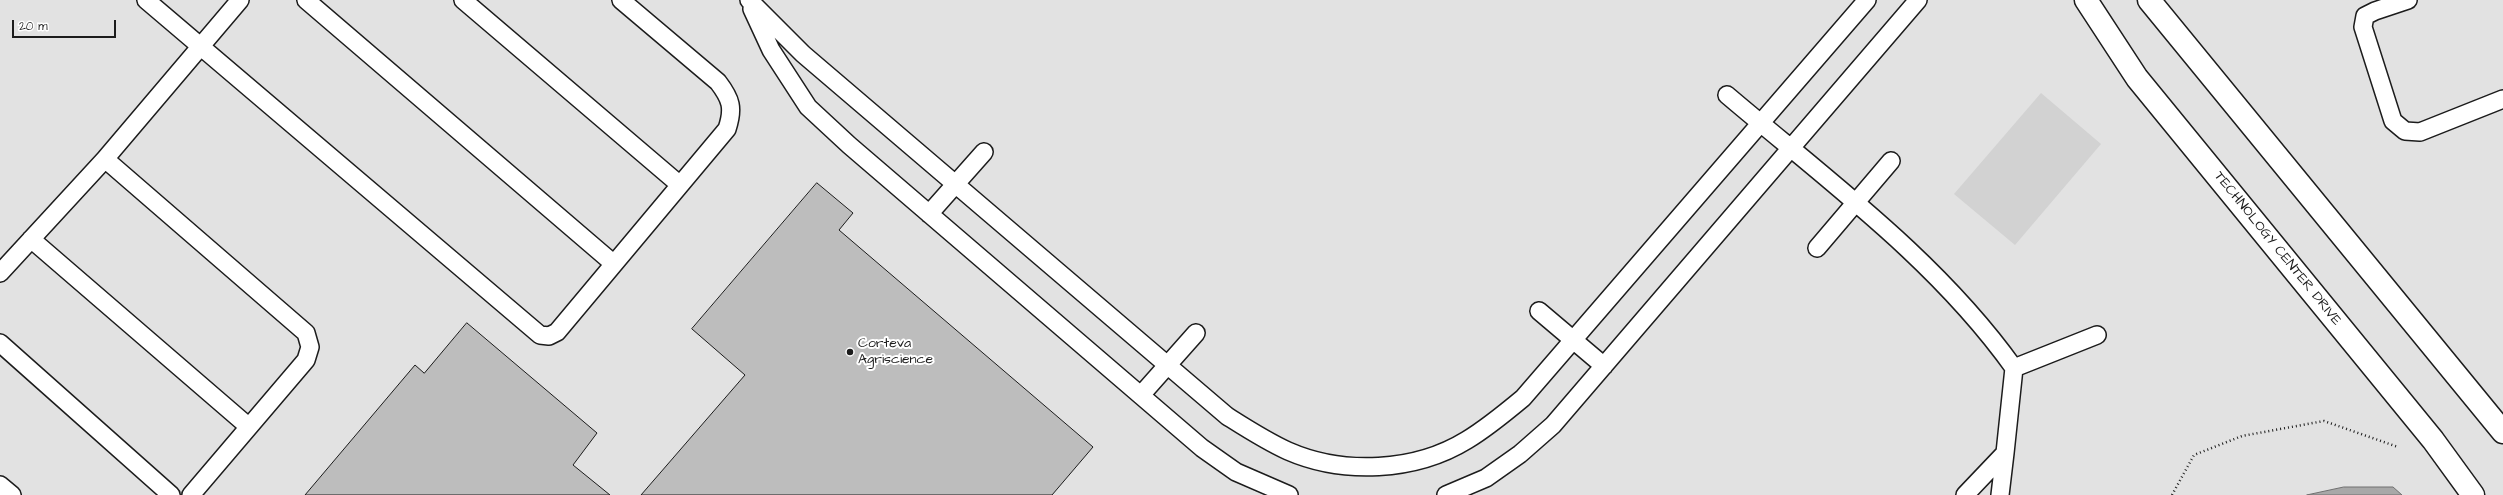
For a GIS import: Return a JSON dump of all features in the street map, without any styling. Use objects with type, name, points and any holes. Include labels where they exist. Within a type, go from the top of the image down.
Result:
[{"type":"street","name":"TECHNOLOGY CENTER DRIVE","points":[[2086,0],[2138,78],[2433,440],[2473,495]]},
{"type":"street","points":[[2149,0],[2503,432]]},
{"type":"lane","points":[[146,0],[540,335],[548,336],[557,332],[727,129],[732,116],[729,97],[718,82],[621,0]]},
{"type":"lane","points":[[0,273],[105,159],[240,0]]},
{"type":"lane","points":[[306,0],[614,264]]},
{"type":"lane","points":[[462,0],[680,185]]},
{"type":"lane","points":[[749,0],[803,54],[1227,416],[1288,451],[1324,463],[1360,466],[1399,464],[1432,456],[1466,441],[1495,421],[1523,398],[1867,0]]},
{"type":"lane","points":[[749,0],[771,50],[808,107],[929,214],[1202,448],[1236,472],[1288,495]]},
{"type":"lane","points":[[1446,495],[1486,478],[1520,454],[1553,425],[1918,0]]},
{"type":"lane","points":[[2408,0],[2365,16],[2363,27],[2393,121],[2405,131],[2420,132],[2503,99]]},
{"type":"lane","points":[[1727,95],[1856,203],[1934,274],[1986,330],[2014,368],[2000,495]]},
{"type":"lane","points":[[929,214],[984,152]]},
{"type":"lane","points":[[105,159],[306,333],[310,347],[306,360],[191,495]]},
{"type":"lane","points":[[1817,248],[1891,161]]},
{"type":"lane","points":[[31,239],[249,427]]},
{"type":"lane","points":[[1539,311],[1604,366]]},
{"type":"lane","points":[[1141,395],[1196,333]]},
{"type":"lane","points":[[2014,368],[2098,335]]},
{"type":"lane","points":[[0,343],[171,495]]},
{"type":"lane","points":[[1965,495],[2005,452]]},
{"type":"lane","points":[[0,485],[12,495]]},
{"type":"path","points":[[2172,495],[2194,455],[2242,436],[2324,421],[2396,444],[2400,450]]},
{"type":"shaded area","points":[[0,0],[2503,0],[2503,495],[0,495]]},
{"type":"shaded area","points":[[2041,93],[2101,144],[2015,245],[1954,194]]},
{"type":"shaded area","points":[[2344,487],[2393,487],[2402,495],[2307,495]]},
{"type":"building","name":"Corteva Agriscience","points":[[817,183],[853,213],[839,230],[1093,447],[1052,495],[641,495],[745,375],[692,329]]},
{"type":"building","points":[[467,323],[597,433],[573,465],[610,495],[305,495],[415,365],[424,373]]},
{"type":"place","name":"Corteva Agriscience","points":[[850,352]]}]
